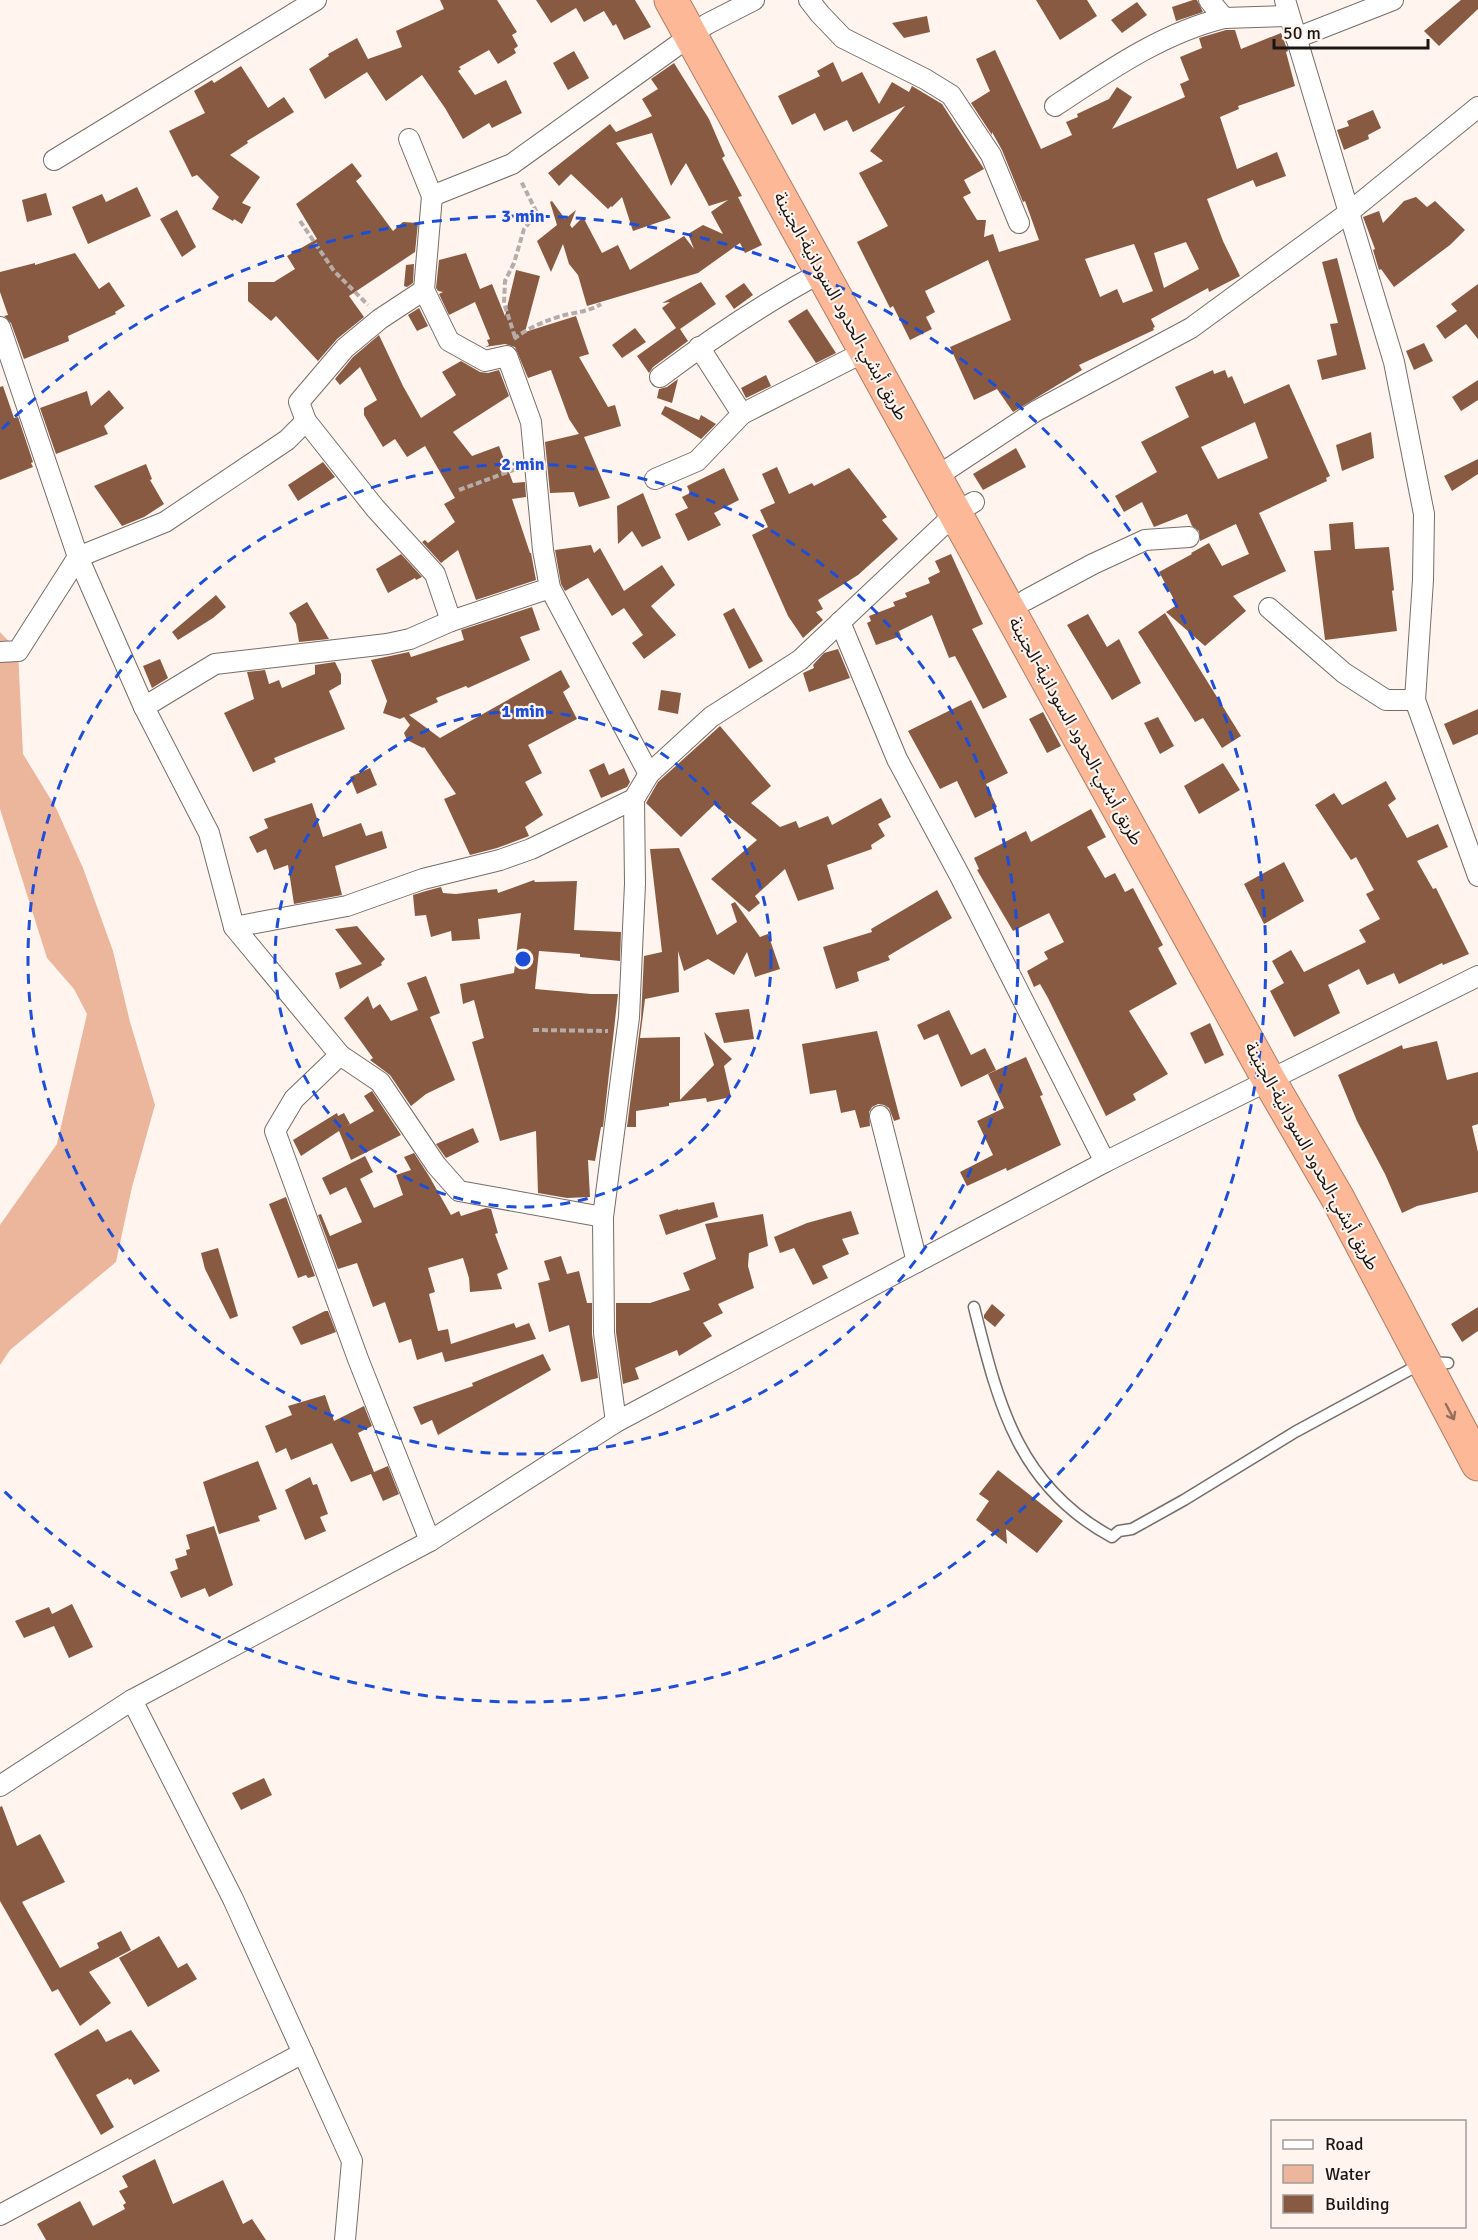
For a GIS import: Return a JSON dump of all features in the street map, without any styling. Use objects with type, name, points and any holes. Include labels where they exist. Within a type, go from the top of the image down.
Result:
[{"type":"highway","name":"طريق أبشي-الحدود السودانية-الجنينة","points":[[671,0],[697,20],[822,272],[866,351],[945,472],[965,507],[1277,1075],[1345,1192],[1436,1363],[1478,1464]]},
{"type":"highway","points":[[697,20],[945,472]]},
{"type":"highway","points":[[965,507],[1026,600],[1277,1075]]},
{"type":"highway","points":[[1436,1363],[1478,1418]]},
{"type":"street","points":[[54,160],[316,0]]},
{"type":"street","points":[[432,196],[512,164],[697,20],[754,0]]},
{"type":"street","points":[[809,0],[843,38],[926,79],[951,95],[992,155],[1019,223]]},
{"type":"street","points":[[1209,0],[1224,18]]},
{"type":"street","points":[[1296,38],[1393,0]]},
{"type":"street","points":[[1055,106],[1148,48],[1201,24],[1287,8],[1394,362],[1424,514],[1423,580],[1415,700],[1478,876]]},
{"type":"street","points":[[945,472],[1036,411],[1191,328],[1348,213],[1478,107]]},
{"type":"street","points":[[410,139],[432,196],[424,290],[449,341],[485,361],[507,356],[531,422],[533,463],[543,550],[550,588],[649,774]]},
{"type":"street","points":[[660,377],[775,297],[822,272]]},
{"type":"street","points":[[424,290],[380,319],[345,348],[299,402],[306,421],[375,508],[435,574],[450,621]]},
{"type":"street","points":[[0,327],[78,557],[144,706],[209,833],[234,927],[340,1055],[380,1082],[436,1165],[459,1191],[603,1217]]},
{"type":"street","points":[[699,348],[742,414]]},
{"type":"street","points":[[655,479],[697,461],[742,414],[866,351]]},
{"type":"street","points":[[0,652],[18,651],[78,557],[165,522],[287,440],[306,421]]},
{"type":"street","points":[[616,1422],[604,1332],[603,1217],[627,1031],[635,884],[634,799],[649,774],[711,717],[800,660],[965,507]]},
{"type":"street","points":[[1026,600],[1093,564],[1145,540],[1188,537]]},
{"type":"street","points":[[144,706],[215,664],[387,644],[410,639],[450,621],[550,588]]},
{"type":"street","points":[[1269,608],[1344,673],[1386,700],[1415,700]]},
{"type":"street","points":[[840,622],[897,759],[960,876],[1105,1162]]},
{"type":"street","points":[[234,927],[347,906],[423,879],[500,860],[531,849],[634,799]]},
{"type":"street","points":[[0,1786],[132,1700],[430,1541],[616,1422],[1105,1162],[1478,976]]},
{"type":"street","points":[[340,1055],[294,1099],[274,1131],[358,1359],[430,1541]]},
{"type":"street","points":[[880,1116],[917,1262]]},
{"type":"street","points":[[132,1700],[233,1899],[352,2161],[345,2240]]},
{"type":"street","points":[[0,2216],[303,2053]]},
{"type":"lane","points":[[974,1307],[995,1390],[1017,1442],[1041,1479],[1090,1525],[1112,1537],[1119,1531],[1132,1529],[1173,1506],[1295,1431],[1436,1363]]},
{"type":"path","points":[[512,164],[537,213],[524,229],[514,263],[505,281],[504,303],[515,338]]},
{"type":"path","points":[[300,221],[334,271],[380,319]]},
{"type":"path","points":[[507,356],[515,338],[563,315],[592,310],[601,304]]},
{"type":"path","points":[[459,490],[533,463]]},
{"type":"path","points":[[533,1030],[627,1031]]},
{"type":"water","points":[[0,632],[18,651],[23,754],[56,808],[83,868],[113,951],[130,1022],[155,1105],[132,1187],[116,1262],[10,1350],[0,1365],[0,1225],[57,1144],[87,1014],[74,989],[47,958],[0,809]]},
{"type":"building","points":[[440,0],[497,0],[517,32],[512,35],[518,46],[514,49],[516,53],[498,64],[489,50],[459,67],[461,69],[458,71],[475,95],[506,80],[522,113],[492,128],[489,123],[463,139],[422,75],[386,101],[367,72],[325,99],[309,69],[329,56],[328,54],[357,38],[368,59],[402,47],[396,31],[444,9]]},
{"type":"building","points":[[536,0],[635,0],[651,27],[624,40],[616,24],[613,26],[604,11],[584,22],[576,8],[551,23]]},
{"type":"building","points":[[1036,0],[1087,0],[1097,16],[1060,40]]},
{"type":"building","points":[[1197,0],[1203,12],[1176,21],[1172,7]]},
{"type":"building","points":[[1461,0],[1478,0],[1478,9],[1439,46],[1424,31]]},
{"type":"building","points":[[1137,2],[1147,15],[1122,33],[1111,20]]},
{"type":"building","points":[[927,16],[930,32],[904,38],[892,23]]},
{"type":"building","points":[[1226,30],[1235,30],[1241,49],[1281,33],[1288,51],[1286,52],[1295,86],[1238,106],[1239,109],[1220,117],[1237,169],[1277,152],[1286,176],[1256,187],[1253,180],[1207,199],[1223,241],[1240,276],[1209,292],[1208,288],[1151,319],[1154,330],[1079,365],[1082,370],[1013,412],[997,389],[974,400],[950,347],[1011,320],[988,260],[925,291],[935,312],[926,317],[932,329],[910,340],[893,306],[890,308],[857,242],[888,226],[859,173],[883,161],[870,151],[905,106],[853,132],[847,120],[824,131],[815,113],[792,125],[778,96],[820,76],[817,71],[833,62],[842,82],[862,72],[879,104],[892,82],[909,92],[912,86],[942,104],[984,169],[964,180],[971,193],[963,197],[977,220],[986,220],[984,237],[993,234],[999,252],[1039,240],[1025,201],[1023,202],[1002,150],[971,103],[990,91],[976,59],[995,50],[1041,149],[1072,135],[1066,122],[1078,117],[1077,114],[1109,99],[1117,87],[1132,97],[1112,129],[1185,97],[1180,84],[1189,80],[1180,57],[1202,48],[1199,38]],"holes":[[[1186,242],[1199,269],[1164,288],[1154,253]],[[1134,244],[1153,291],[1123,303],[1117,289],[1100,297],[1085,259]]]},
{"type":"building","points":[[574,51],[589,78],[568,90],[553,63]]},
{"type":"building","points":[[674,63],[709,119],[725,156],[722,158],[742,196],[738,197],[762,245],[745,253],[740,243],[698,273],[587,306],[578,275],[569,264],[563,244],[551,272],[537,241],[557,225],[550,202],[552,201],[565,219],[576,210],[570,225],[572,228],[583,217],[602,253],[618,245],[630,270],[684,236],[694,249],[688,234],[703,225],[723,234],[711,212],[728,200],[709,206],[686,163],[671,186],[652,133],[616,143],[671,218],[633,231],[622,197],[608,209],[571,174],[559,186],[548,173],[610,124],[616,132],[652,116],[642,99],[658,89],[651,79]]},
{"type":"building","points":[[241,66],[268,108],[284,97],[294,112],[247,141],[248,143],[230,155],[260,177],[242,203],[251,207],[242,224],[212,209],[219,197],[197,175],[192,177],[169,131],[205,113],[194,91],[212,80],[214,83]]},
{"type":"building","points":[[1373,110],[1381,128],[1368,135],[1369,139],[1344,150],[1337,130],[1349,126],[1347,121]]},
{"type":"building","points":[[352,163],[362,176],[356,181],[393,231],[403,222],[418,223],[415,252],[349,296],[364,317],[337,339],[318,361],[276,316],[271,321],[248,301],[248,282],[274,282],[295,269],[287,256],[317,239],[296,204]]},
{"type":"building","points":[[137,187],[151,216],[88,244],[72,207],[102,194],[106,202]]},
{"type":"building","points":[[46,193],[52,215],[27,222],[22,200]]},
{"type":"building","points":[[1416,197],[1427,207],[1435,201],[1465,230],[1450,245],[1394,287],[1381,269],[1379,270],[1373,250],[1375,249],[1363,217],[1379,211],[1383,223],[1404,201]]},
{"type":"building","points":[[177,210],[196,247],[182,257],[160,219]]},
{"type":"building","points":[[75,253],[99,289],[109,282],[125,306],[115,312],[116,314],[68,336],[69,341],[24,359],[11,323],[4,316],[8,315],[0,292],[0,272],[35,263],[35,265]]},
{"type":"building","points":[[466,253],[480,289],[492,284],[505,316],[516,270],[540,276],[525,332],[576,316],[589,354],[579,357],[608,407],[615,405],[621,426],[584,437],[610,498],[579,507],[574,492],[550,493],[545,442],[579,434],[569,419],[551,370],[528,378],[515,347],[505,344],[485,347],[489,345],[487,340],[490,339],[475,302],[449,315],[439,294],[443,292],[436,288],[439,260]]},
{"type":"building","points":[[1337,258],[1366,369],[1322,380],[1317,360],[1337,355],[1330,324],[1338,323],[1322,262]]},
{"type":"building","points":[[414,264],[413,283],[407,287],[404,286],[406,265]]},
{"type":"building","points":[[701,282],[716,304],[680,329],[688,341],[653,367],[649,373],[637,356],[676,328],[662,308],[670,302],[662,303]]},
{"type":"building","points":[[744,283],[753,295],[734,309],[725,296]]},
{"type":"building","points":[[1478,284],[1478,339],[1466,324],[1445,339],[1436,326],[1457,311],[1451,304]]},
{"type":"building","points":[[419,308],[428,326],[417,331],[408,315]]},
{"type":"building","points":[[807,309],[836,353],[816,363],[788,321]]},
{"type":"building","points":[[635,328],[646,342],[622,358],[612,345]]},
{"type":"building","points":[[379,335],[421,418],[456,395],[442,372],[461,361],[480,372],[488,373],[499,370],[509,396],[453,432],[472,456],[499,446],[513,483],[525,482],[526,497],[512,499],[531,553],[536,580],[476,600],[458,550],[441,563],[422,542],[425,540],[428,543],[455,522],[444,504],[455,498],[425,446],[407,457],[395,439],[383,447],[364,415],[364,408],[377,400],[360,367],[340,385],[335,379],[353,357]]},
{"type":"building","points":[[1424,343],[1433,361],[1414,370],[1406,351]]},
{"type":"building","points":[[1213,370],[1214,374],[1225,370],[1228,378],[1232,376],[1244,404],[1289,384],[1330,476],[1326,478],[1327,481],[1259,513],[1286,571],[1233,596],[1246,611],[1205,646],[1166,612],[1177,605],[1159,572],[1209,543],[1222,566],[1249,554],[1236,524],[1200,541],[1199,531],[1192,526],[1187,514],[1154,527],[1142,502],[1124,512],[1115,496],[1157,472],[1141,442],[1189,417],[1175,387]],"holes":[[[1255,422],[1268,458],[1218,479],[1201,447]]]},
{"type":"building","points":[[766,375],[771,386],[746,398],[741,388]]},
{"type":"building","points":[[678,379],[672,403],[657,398],[659,389],[667,387]]},
{"type":"building","points":[[1478,380],[1478,400],[1461,411],[1452,397]]},
{"type":"building","points":[[3,386],[14,418],[18,417],[33,467],[0,480],[0,387]]},
{"type":"building","points":[[109,390],[124,408],[104,426],[108,434],[56,454],[40,408],[87,391],[91,406]]},
{"type":"building","points":[[665,406],[699,420],[701,415],[716,424],[701,439],[661,414]]},
{"type":"building","points":[[1371,432],[1374,458],[1342,471],[1336,445]]},
{"type":"building","points":[[1016,448],[1026,467],[983,490],[973,474]]},
{"type":"building","points":[[1478,459],[1478,474],[1452,491],[1444,476]]},
{"type":"building","points":[[323,462],[335,477],[298,501],[288,485]]},
{"type":"building","points":[[146,464],[152,479],[150,480],[164,504],[144,517],[122,526],[94,486]]},
{"type":"building","points":[[777,467],[789,494],[812,483],[814,486],[849,468],[887,517],[882,520],[898,539],[858,575],[818,600],[823,609],[816,612],[823,620],[803,638],[788,616],[752,535],[768,527],[760,510],[775,503],[762,474]]},
{"type":"building","points":[[724,468],[739,500],[714,513],[721,525],[688,541],[675,514],[688,508],[682,497],[690,493],[687,486]]},
{"type":"building","points":[[643,493],[661,538],[642,547],[632,531],[618,544],[617,506]]},
{"type":"building","points":[[1353,522],[1355,549],[1389,547],[1397,631],[1325,640],[1314,551],[1331,550],[1329,524]]},
{"type":"building","points":[[591,545],[594,553],[600,548],[624,591],[662,565],[675,585],[651,606],[676,635],[644,659],[632,643],[643,635],[624,608],[612,616],[588,578],[565,591],[561,584],[555,550]]},
{"type":"building","points":[[401,554],[422,577],[416,580],[415,578],[388,593],[376,569]]},
{"type":"building","points":[[951,554],[983,624],[972,629],[1007,697],[983,709],[955,656],[949,658],[932,615],[899,631],[901,636],[876,645],[867,623],[871,621],[869,616],[895,606],[893,602],[907,597],[905,593],[930,583],[928,578],[940,572],[935,561]]},
{"type":"building","points":[[216,595],[226,607],[178,640],[172,632]]},
{"type":"building","points":[[307,602],[329,639],[299,642],[296,624],[289,613]]},
{"type":"building","points":[[532,607],[540,630],[520,637],[530,660],[468,688],[466,686],[436,698],[438,702],[409,715],[440,738],[561,670],[570,687],[563,692],[577,719],[528,745],[542,773],[525,782],[543,815],[525,827],[529,836],[470,855],[444,799],[456,794],[424,747],[407,740],[404,733],[410,725],[404,717],[400,719],[383,713],[387,701],[371,660],[409,652],[411,657],[464,640],[461,630]]},
{"type":"building","points":[[734,608],[763,661],[749,669],[723,614]]},
{"type":"building","points":[[1165,613],[1241,736],[1222,748],[1203,718],[1195,722],[1138,632]]},
{"type":"building","points":[[1088,614],[1107,647],[1119,639],[1141,683],[1112,700],[1067,625]]},
{"type":"building","points":[[838,649],[850,678],[809,692],[803,673],[814,668],[813,665],[824,653]]},
{"type":"building","points":[[160,659],[168,678],[152,688],[143,666]]},
{"type":"building","points":[[335,662],[341,674],[341,684],[329,691],[345,729],[274,758],[276,762],[253,772],[224,713],[254,699],[247,672],[265,670],[269,684],[279,680],[282,688],[315,674],[315,665]]},
{"type":"building","points":[[661,690],[681,693],[678,714],[658,710]]},
{"type":"building","points":[[971,700],[1008,773],[986,784],[997,807],[975,818],[957,781],[940,789],[908,731]]},
{"type":"building","points":[[1478,709],[1478,734],[1453,745],[1444,724]]},
{"type":"building","points":[[1043,712],[1061,746],[1047,753],[1029,719]]},
{"type":"building","points":[[1158,717],[1174,746],[1160,754],[1144,723]]},
{"type":"building","points":[[720,726],[771,786],[751,803],[780,827],[796,821],[799,828],[828,816],[832,825],[881,798],[891,817],[878,824],[885,836],[871,845],[872,849],[827,865],[834,889],[798,901],[785,869],[755,896],[760,903],[749,912],[711,879],[757,840],[714,805],[681,837],[646,803],[658,782]]},
{"type":"building","points":[[604,763],[609,775],[624,768],[630,782],[627,787],[601,798],[589,770]]},
{"type":"building","points":[[1223,763],[1240,790],[1199,814],[1184,786]]},
{"type":"building","points":[[370,768],[377,785],[357,794],[350,777]]},
{"type":"building","points":[[1386,781],[1396,799],[1388,805],[1407,838],[1438,824],[1448,847],[1417,861],[1433,889],[1436,888],[1469,954],[1443,965],[1442,963],[1399,984],[1394,973],[1367,985],[1359,969],[1328,985],[1340,1013],[1294,1037],[1270,991],[1284,983],[1272,961],[1291,950],[1304,972],[1366,942],[1359,930],[1380,919],[1366,894],[1374,890],[1356,857],[1351,860],[1315,805],[1334,793],[1342,805]]},
{"type":"building","points":[[312,803],[323,837],[361,823],[366,836],[382,831],[387,848],[335,866],[342,895],[294,904],[288,865],[274,870],[266,849],[257,853],[249,837],[268,828],[264,819]]},
{"type":"building","points":[[1091,809],[1106,837],[1087,847],[1105,878],[1115,873],[1125,892],[1133,888],[1163,945],[1158,948],[1177,984],[1129,1011],[1168,1074],[1133,1094],[1136,1100],[1106,1116],[1048,998],[1040,984],[1034,987],[1027,971],[1048,959],[1044,952],[1064,942],[1049,913],[1013,931],[977,870],[979,869],[974,858],[1026,831],[1031,842]]},
{"type":"building","points":[[679,848],[717,935],[737,922],[731,904],[735,902],[760,937],[768,934],[780,969],[755,977],[747,952],[734,975],[708,959],[684,971],[678,951],[679,992],[645,999],[640,1038],[680,1037],[680,1100],[714,1065],[704,1032],[732,1059],[724,1066],[731,1097],[707,1102],[706,1098],[669,1103],[669,1106],[636,1111],[636,1127],[627,1127],[641,1019],[644,956],[662,952],[650,849]]},
{"type":"building","points":[[1284,862],[1304,901],[1264,924],[1244,884]]},
{"type":"building","points":[[534,880],[535,882],[577,881],[574,930],[621,932],[620,961],[580,957],[580,954],[539,951],[535,989],[618,994],[603,1127],[601,1127],[595,1161],[588,1160],[590,1197],[567,1198],[538,1193],[536,1131],[500,1141],[472,1042],[484,1038],[474,1000],[463,1004],[460,984],[514,973],[521,913],[478,919],[480,939],[452,941],[451,931],[431,937],[426,915],[415,916],[413,895],[426,891],[441,887],[443,893],[456,894],[497,889],[498,893]]},
{"type":"building","points":[[937,890],[952,918],[888,956],[890,960],[857,972],[859,981],[836,989],[823,947],[872,932],[871,929]]},
{"type":"building","points":[[357,926],[385,959],[382,965],[340,989],[335,973],[362,964],[335,929]]},
{"type":"building","points":[[426,976],[440,1013],[430,1017],[455,1080],[426,1094],[411,1106],[390,1075],[370,1060],[373,1058],[344,1018],[368,996],[373,1009],[380,1004],[391,1021],[418,1010],[407,983]]},
{"type":"building","points":[[749,1009],[754,1039],[724,1043],[715,1013]]},
{"type":"building","points":[[949,1010],[971,1055],[985,1048],[996,1070],[961,1087],[938,1034],[924,1040],[917,1025]]},
{"type":"building","points":[[1210,1023],[1224,1055],[1205,1064],[1190,1033]]},
{"type":"building","points":[[877,1031],[900,1119],[894,1121],[889,1108],[878,1104],[869,1112],[870,1126],[860,1128],[855,1110],[841,1113],[836,1090],[810,1094],[802,1044]]},
{"type":"building","points":[[1437,1041],[1447,1080],[1478,1072],[1478,1124],[1472,1126],[1478,1152],[1478,1192],[1417,1206],[1402,1213],[1385,1174],[1357,1121],[1338,1075],[1402,1045],[1403,1049]]},
{"type":"building","points":[[1026,1057],[1061,1145],[1007,1171],[1006,1168],[967,1186],[960,1172],[993,1155],[977,1121],[1004,1108],[988,1074]]},
{"type":"building","points":[[372,1091],[401,1135],[351,1160],[339,1131],[301,1156],[293,1140],[337,1113],[338,1116],[344,1113],[350,1124],[345,1127],[374,1111],[364,1096]]},
{"type":"building","points":[[473,1128],[479,1142],[446,1158],[436,1144]]},
{"type":"building","points":[[414,1153],[451,1215],[459,1211],[461,1216],[486,1208],[491,1209],[498,1233],[495,1234],[508,1269],[497,1274],[502,1289],[470,1292],[469,1278],[463,1258],[428,1268],[435,1292],[429,1294],[438,1331],[448,1329],[451,1344],[514,1323],[516,1328],[529,1323],[536,1339],[445,1362],[442,1352],[417,1360],[411,1339],[399,1343],[385,1302],[373,1307],[357,1263],[338,1269],[318,1215],[321,1214],[330,1236],[362,1222],[346,1187],[330,1195],[322,1178],[365,1156],[373,1172],[360,1179],[374,1208],[403,1195],[396,1175],[411,1170],[404,1157]]},
{"type":"building","points":[[286,1197],[315,1276],[308,1278],[306,1275],[298,1278],[269,1204]]},
{"type":"building","points":[[714,1202],[718,1217],[666,1235],[659,1215]]},
{"type":"building","points":[[851,1211],[859,1234],[842,1239],[849,1254],[822,1266],[828,1278],[813,1285],[794,1248],[780,1253],[774,1237],[807,1223]]},
{"type":"building","points":[[763,1214],[768,1246],[749,1253],[748,1266],[754,1288],[718,1304],[723,1313],[703,1323],[712,1336],[679,1356],[677,1350],[635,1368],[639,1379],[623,1384],[616,1332],[616,1303],[650,1303],[690,1290],[683,1273],[716,1259],[705,1224]]},
{"type":"building","points":[[218,1248],[238,1316],[230,1319],[205,1269],[201,1253]]},
{"type":"building","points":[[561,1256],[567,1274],[579,1271],[587,1303],[592,1303],[592,1334],[598,1378],[581,1382],[569,1325],[549,1332],[538,1283],[550,1280],[544,1261]]},
{"type":"building","points":[[992,1304],[1005,1315],[995,1327],[984,1318]]},
{"type":"building","points":[[1478,1307],[1478,1331],[1462,1342],[1451,1324]]},
{"type":"building","points":[[328,1311],[336,1332],[301,1345],[292,1327]]},
{"type":"building","points":[[543,1354],[551,1370],[438,1435],[432,1420],[421,1425],[413,1407],[473,1386],[472,1383]]},
{"type":"building","points":[[325,1395],[334,1421],[364,1406],[372,1426],[358,1433],[374,1472],[388,1466],[399,1494],[383,1501],[371,1474],[351,1482],[332,1443],[291,1460],[286,1448],[276,1453],[265,1426],[292,1415],[288,1406]]},
{"type":"building","points":[[258,1461],[277,1509],[258,1516],[260,1521],[219,1534],[203,1482]]},
{"type":"building","points":[[998,1470],[1063,1521],[1037,1553],[1006,1529],[1007,1544],[976,1520],[989,1501],[979,1494]]},
{"type":"building","points":[[310,1477],[313,1485],[317,1484],[328,1514],[320,1517],[326,1531],[305,1540],[285,1490]]},
{"type":"building","points":[[214,1526],[233,1585],[209,1597],[205,1588],[181,1598],[170,1572],[178,1569],[175,1559],[187,1555],[186,1550],[190,1549],[186,1535]]},
{"type":"building","points":[[72,1604],[93,1647],[69,1658],[54,1626],[24,1638],[15,1621],[49,1607],[52,1614]]},
{"type":"building","points":[[264,1778],[272,1795],[241,1810],[232,1793]]},
{"type":"building","points":[[2,1806],[17,1846],[40,1834],[65,1882],[22,1902],[60,1968],[99,1948],[97,1943],[121,1931],[131,1950],[89,1972],[111,2003],[80,2026],[58,1989],[52,1992],[0,1901],[0,1807]]},
{"type":"building","points":[[159,1936],[178,1968],[187,1963],[197,1979],[148,2007],[119,1958]]},
{"type":"building","points":[[98,2029],[106,2042],[131,2030],[160,2071],[134,2085],[128,2078],[96,2095],[114,2127],[101,2135],[54,2054]]},
{"type":"building","points":[[155,2159],[173,2204],[223,2180],[243,2224],[252,2219],[266,2240],[46,2240],[37,2224],[80,2201],[93,2226],[125,2209],[123,2205],[126,2203],[119,2191],[128,2187],[122,2176]]}]
